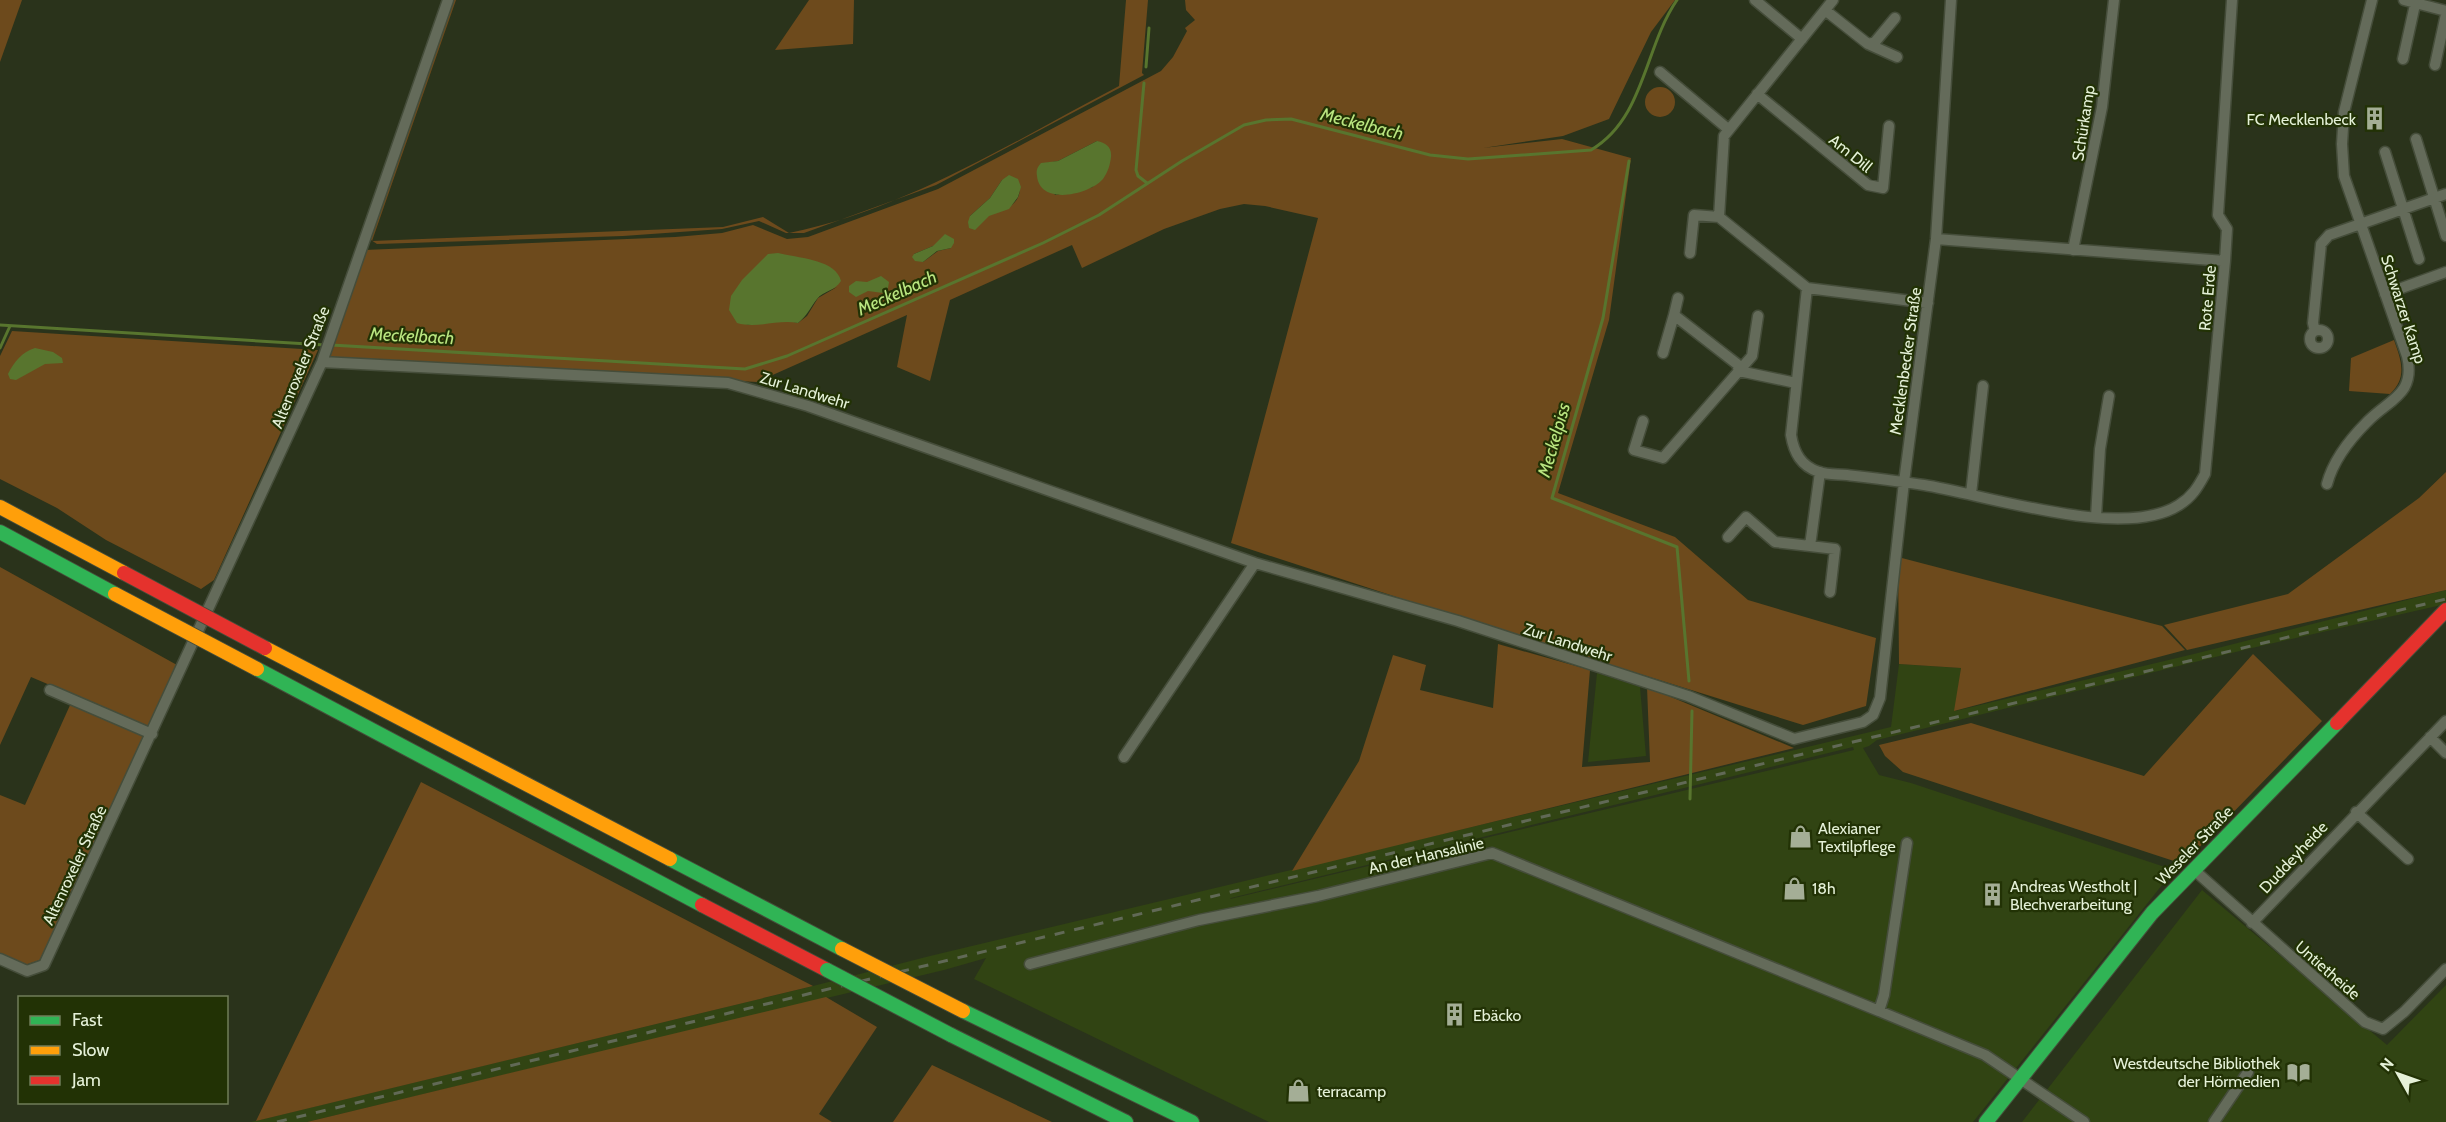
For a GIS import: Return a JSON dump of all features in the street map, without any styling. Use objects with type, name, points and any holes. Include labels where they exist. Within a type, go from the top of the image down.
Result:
[{"type":"main road","points":[[0,507],[842,949],[963,1011],[1192,1122]]},
{"type":"main road","points":[[0,532],[465,781],[951,1035],[1126,1122]]},
{"type":"main road","name":"Weseler Straße","points":[[1986,1122],[2140,927],[2193,869],[2446,610]]},
{"type":"street","name":"Altenroxeler Straße","points":[[0,958],[27,970],[44,965],[324,358],[448,0]]},
{"type":"street","points":[[1755,0],[1802,39]]},
{"type":"street","points":[[1719,217],[1724,136],[1833,0]]},
{"type":"street","name":"Mecklenbecker Straße","points":[[1867,720],[1878,707],[1880,698],[1904,482],[1936,239],[1951,0]]},
{"type":"street","name":"Schürkamp","points":[[2073,250],[2102,107],[2114,0]]},
{"type":"street","name":"Rote Erde","points":[[1904,482],[2060,513],[2123,519],[2155,514],[2177,506],[2197,490],[2205,474],[2225,261],[2227,229],[2218,215],[2232,0]]},
{"type":"street","name":"Schwarzer Kamp","points":[[2327,484],[2331,467],[2354,436],[2403,391],[2409,378],[2407,356],[2344,176],[2342,133],[2344,112],[2372,0]]},
{"type":"street","points":[[2404,0],[2446,13],[2435,64]]},
{"type":"street","points":[[2403,59],[2416,2]]},
{"type":"street","points":[[1825,10],[1869,44],[1897,57]]},
{"type":"street","points":[[1869,44],[1875,42],[1894,18]]},
{"type":"street","points":[[1660,72],[1728,129]]},
{"type":"street","name":"Am Dill","points":[[1757,94],[1868,186],[1883,188],[1889,126]]},
{"type":"street","points":[[2416,140],[2446,236]]},
{"type":"street","points":[[2385,152],[2419,259]]},
{"type":"street","points":[[2315,330],[2313,323],[2321,244],[2328,235],[2446,194]]},
{"type":"street","points":[[1690,253],[1694,215],[1719,217],[1807,288],[1928,303]]},
{"type":"street","points":[[1936,239],[2225,261]]},
{"type":"street","points":[[2385,294],[2446,272]]},
{"type":"street","points":[[1807,288],[1791,435],[1794,452],[1803,463],[1820,472],[1904,482]]},
{"type":"street","points":[[1663,353],[1678,298]]},
{"type":"street","points":[[1674,315],[1737,364],[1739,371]]},
{"type":"street","points":[[1642,421],[1634,450],[1663,458],[1752,356],[1758,315]]},
{"type":"street","name":"Zur Landwehr","points":[[324,358],[728,383],[808,406],[1255,563],[1458,621],[1688,696],[1794,739],[1856,725],[1867,720]]},
{"type":"street","points":[[1739,371],[1796,383]]},
{"type":"street","points":[[1971,494],[1983,386]]},
{"type":"street","points":[[2096,517],[2100,449],[2109,396]]},
{"type":"street","points":[[1810,546],[1820,472]]},
{"type":"street","points":[[1728,537],[1746,517],[1775,542],[1836,549],[1830,592]]},
{"type":"street","points":[[1124,757],[1255,563]]},
{"type":"street","points":[[50,690],[152,734]]},
{"type":"street","name":"Duddeyheide","points":[[2252,923],[2446,720]]},
{"type":"street","points":[[2430,737],[2446,753]]},
{"type":"street","points":[[2356,812],[2408,859]]},
{"type":"street","points":[[1879,1011],[1884,995],[1907,843]]},
{"type":"street","name":"An der Hansalinie","points":[[1030,963],[1199,920],[1318,896],[1492,854],[1985,1055],[2084,1122]]},
{"type":"street","name":"Untietheide","points":[[2193,869],[2366,1022],[2383,1029],[2404,1012],[2446,969]]},
{"type":"street","points":[[2214,1122],[2248,1072]]},
{"type":"shaded area","points":[[0,0],[22,0],[0,62]]},
{"type":"shaded area","points":[[452,0],[456,0],[372,241],[368,238]]},
{"type":"shaded area","points":[[809,0],[854,0],[853,44],[775,50]]},
{"type":"shaded area","points":[[1126,0],[1148,0],[1142,73],[1144,75],[936,185],[891,201],[959,171],[1119,86]]},
{"type":"shaded area","points":[[1185,0],[1675,0],[1651,32],[1609,119],[1563,136],[1483,148],[1562,139],[1631,158],[1609,320],[1558,493],[1675,537],[1748,600],[1876,638],[1866,706],[1803,725],[1467,620],[1231,543],[1318,218],[1265,206],[1244,204],[1220,209],[1164,229],[1082,268],[1072,245],[950,300],[930,381],[897,367],[907,315],[757,382],[341,359],[331,356],[329,352],[364,250],[675,237],[722,233],[753,225],[787,239],[808,237],[938,189],[1161,71],[1173,57],[1187,31],[1185,28],[1195,20],[1186,10]],"holes":[[[1097,141],[1093,187],[1055,195],[1041,164],[1058,161]],[[1017,179],[1020,189],[1013,204],[998,212],[970,216],[990,198],[1002,180]],[[933,246],[951,248],[938,251],[923,262],[914,254]],[[837,287],[818,298],[807,316],[798,323],[785,320],[746,325]]]},
{"type":"shaded area","points":[[1660,87],[1666,88],[1674,96],[1674,108],[1666,116],[1660,117],[1654,116],[1646,108],[1645,102],[1646,96],[1654,88]]},
{"type":"shaded area","points":[[1097,141],[1108,146],[1111,157],[1106,174],[1096,185],[1087,190],[1066,195],[1047,191],[1040,185],[1037,172],[1041,163],[1058,161]]},
{"type":"shaded area","points":[[1009,175],[1018,179],[1021,187],[1018,197],[1009,209],[989,216],[975,230],[969,228],[970,216],[990,198],[1002,180]]},
{"type":"shaded area","points":[[763,217],[789,233],[759,221],[722,229],[623,236],[377,244],[372,241],[723,227]]},
{"type":"shaded area","points":[[848,217],[804,233],[789,233],[832,222]]},
{"type":"shaded area","points":[[945,234],[954,239],[951,248],[937,251],[923,262],[915,261],[912,257],[914,254],[933,246]]},
{"type":"shaded area","points":[[778,253],[824,264],[838,274],[841,281],[836,287],[820,296],[798,323],[745,325],[737,323],[729,310],[731,296],[742,280],[768,254]]},
{"type":"shaded area","points":[[881,276],[889,282],[888,288],[883,293],[868,291],[856,297],[849,292],[849,286],[856,281],[867,282]]},
{"type":"shaded area","points":[[12,331],[318,350],[214,580],[201,589],[106,540],[57,508],[0,479],[0,356]]},
{"type":"shaded area","points":[[2394,340],[2401,361],[2401,375],[2396,388],[2390,394],[2349,391],[2351,358]]},
{"type":"shaded area","points":[[35,348],[53,352],[62,358],[63,363],[45,364],[16,380],[10,379],[8,374],[16,362],[26,352]]},
{"type":"shaded area","points":[[2446,472],[2446,590],[2187,650],[2164,625],[2288,594],[2419,498]]},
{"type":"shaded area","points":[[1898,557],[2162,626],[2185,650],[1954,711],[1961,668],[1899,664]]},
{"type":"shaded area","points":[[0,567],[177,665],[149,727],[31,677],[0,745]]},
{"type":"shaded area","points":[[2446,590],[2446,604],[2252,648],[1877,740],[1863,748],[1879,775],[1911,783],[2174,870],[1973,1122],[1269,1122],[974,979],[986,958],[944,970],[307,1122],[251,1122],[930,956],[1891,727],[1899,664],[1961,668],[1955,711],[2198,653]],"holes":[[[1853,747],[1854,750],[1230,899]]]},
{"type":"shaded area","points":[[1498,644],[1590,670],[1582,767],[1650,762],[1647,687],[1794,748],[1292,871],[1359,761],[1393,655],[1426,665],[1420,690],[1493,708]]},
{"type":"shaded area","points":[[2253,654],[2322,721],[2183,864],[1903,772],[1885,756],[1879,745],[1971,723],[2144,776]]},
{"type":"shaded area","points":[[1597,673],[1640,687],[1646,756],[1588,762]]},
{"type":"shaded area","points":[[71,703],[145,735],[40,960],[25,965],[0,954],[0,795],[25,805]]},
{"type":"shaded area","points":[[421,782],[813,986],[256,1121]]},
{"type":"shaded area","points":[[2202,890],[2387,1045],[2446,985],[2446,1122],[2022,1122]]},
{"type":"shaded area","points":[[826,997],[877,1027],[819,1114],[832,1122],[307,1122]]},
{"type":"shaded area","points":[[932,1065],[1052,1122],[893,1122]]},
{"type":"waterway","name":"Meckelbach","points":[[331,345],[745,369],[787,356],[1043,243],[1099,215],[1182,161],[1244,125],[1266,120],[1291,119],[1430,155],[1468,159],[1591,150],[1609,136],[1623,120],[1642,81],[1657,39],[1677,0]]},
{"type":"waterway","points":[[1146,67],[1149,28]]},
{"type":"waterway","points":[[1144,83],[1136,170],[1138,176],[1147,183]]},
{"type":"waterway","name":"Meckelpiss","points":[[1629,161],[1603,318],[1552,498],[1677,547],[1689,681]]},
{"type":"waterway","name":"Meckelbach","points":[[0,325],[325,345]]},
{"type":"waterway","points":[[0,348],[10,326]]},
{"type":"waterway","name":"Meckelpiss","points":[[1690,799],[1692,711]]},
{"type":"railway","points":[[277,1122],[2446,599]]},
{"type":"traffic: fast","points":[[0,532],[115,594]]},
{"type":"traffic: fast","points":[[257,669],[702,905]]},
{"type":"traffic: fast","points":[[1986,1122],[2152,913],[2337,723]]},
{"type":"traffic: fast","points":[[670,859],[842,949]]},
{"type":"traffic: fast","points":[[827,970],[951,1035]]},
{"type":"traffic: fast","points":[[963,1011],[1192,1122]]},
{"type":"traffic: fast","points":[[951,1035],[1126,1122]]},
{"type":"traffic: slow","points":[[0,507],[124,573]]},
{"type":"traffic: slow","points":[[115,594],[257,669]]},
{"type":"traffic: slow","points":[[265,648],[670,859]]},
{"type":"traffic: slow","points":[[842,949],[963,1011]]},
{"type":"traffic: jam","points":[[124,573],[265,648]]},
{"type":"traffic: jam","points":[[2337,723],[2446,610]]},
{"type":"traffic: jam","points":[[702,905],[827,970]]},
{"type":"place","name":"FC Mecklenbeck","points":[[2374,119]]},
{"type":"place","name":"Alexianer Textilpflege","points":[[1800,837]]},
{"type":"place","name":"18h","points":[[1794,888]]},
{"type":"place","name":"Andreas Westholt | Blechverarbeitung","points":[[1992,895]]},
{"type":"place","name":"Ebäcko","points":[[1455,1015]]},
{"type":"place","name":"Westdeutsche Bibliothek der Hörmedien","points":[[2298,1072]]},
{"type":"place","name":"terracamp","points":[[1299,1091]]}]
